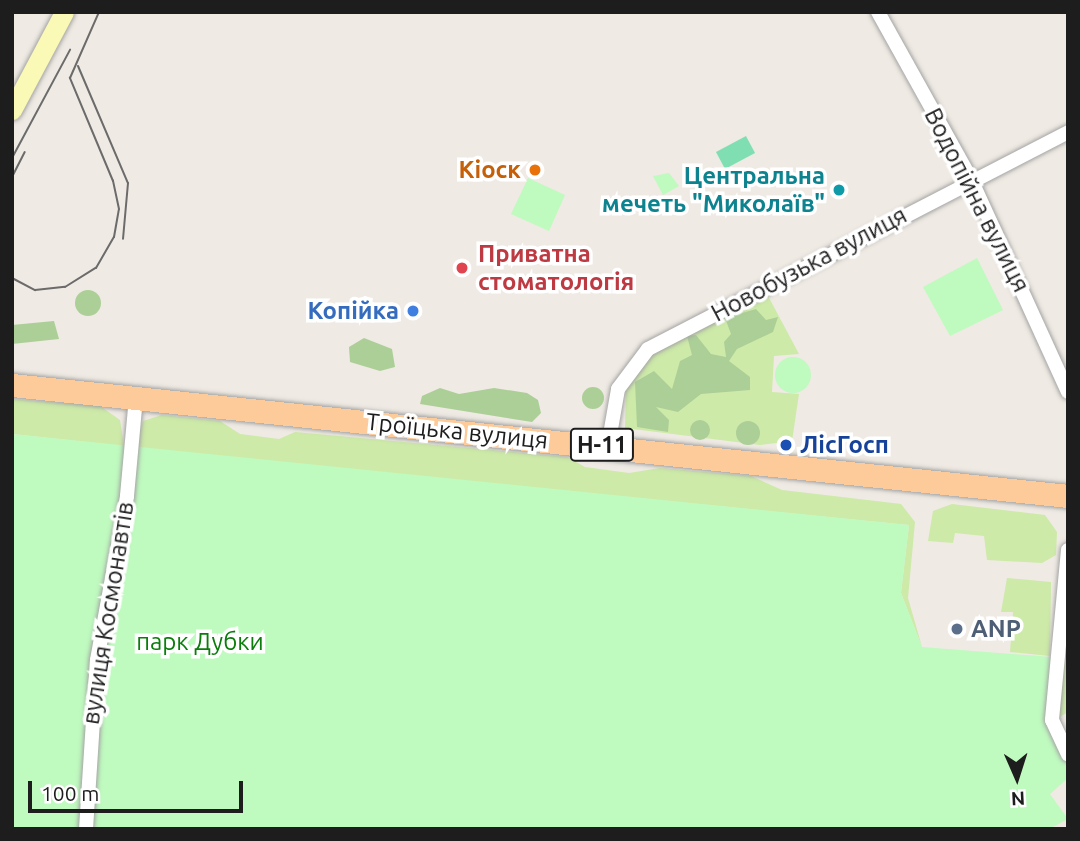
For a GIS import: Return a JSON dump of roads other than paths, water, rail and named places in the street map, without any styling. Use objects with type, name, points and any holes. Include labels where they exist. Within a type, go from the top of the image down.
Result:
[{"type":"main road","points":[[12,110],[64,12]]},
{"type":"main road","name":"Троїцька вулиця","points":[[12,385],[1068,496]]},
{"type":"street","name":"Водопійна вулиця","points":[[878,12],[970,177],[1068,392]]},
{"type":"street","name":"Новобузька вулиця","points":[[608,446],[618,389],[648,349],[970,177],[1068,132]]},
{"type":"street","name":"вулиця Космонавтів","points":[[86,829],[96,660],[127,496],[136,397]]},
{"type":"street","points":[[1068,550],[1052,720],[1068,755]]},
{"type":"tram line","points":[[12,278],[35,290],[65,287],[96,268],[114,237],[119,209],[113,181],[70,78],[99,12]]},
{"type":"tram line","points":[[12,158],[70,50]]},
{"type":"tram line","points":[[78,66],[128,183],[123,239]]},
{"type":"tram line","points":[[12,177],[25,152]]},
{"type":"place","name":"Кіоск","points":[[535,170]]},
{"type":"place","name":"Центральна мечеть \"Миколаїв\"","points":[[839,190]]},
{"type":"place","name":"Приватна стоматологія","points":[[462,268]]},
{"type":"place","name":"Копійка","points":[[413,311]]},
{"type":"place","name":"ЛісГосп","points":[[786,445]]},
{"type":"place","name":"ANP","points":[[957,629]]},
{"type":"park label","name":"парк Дубки","points":[[200,642]]}]
